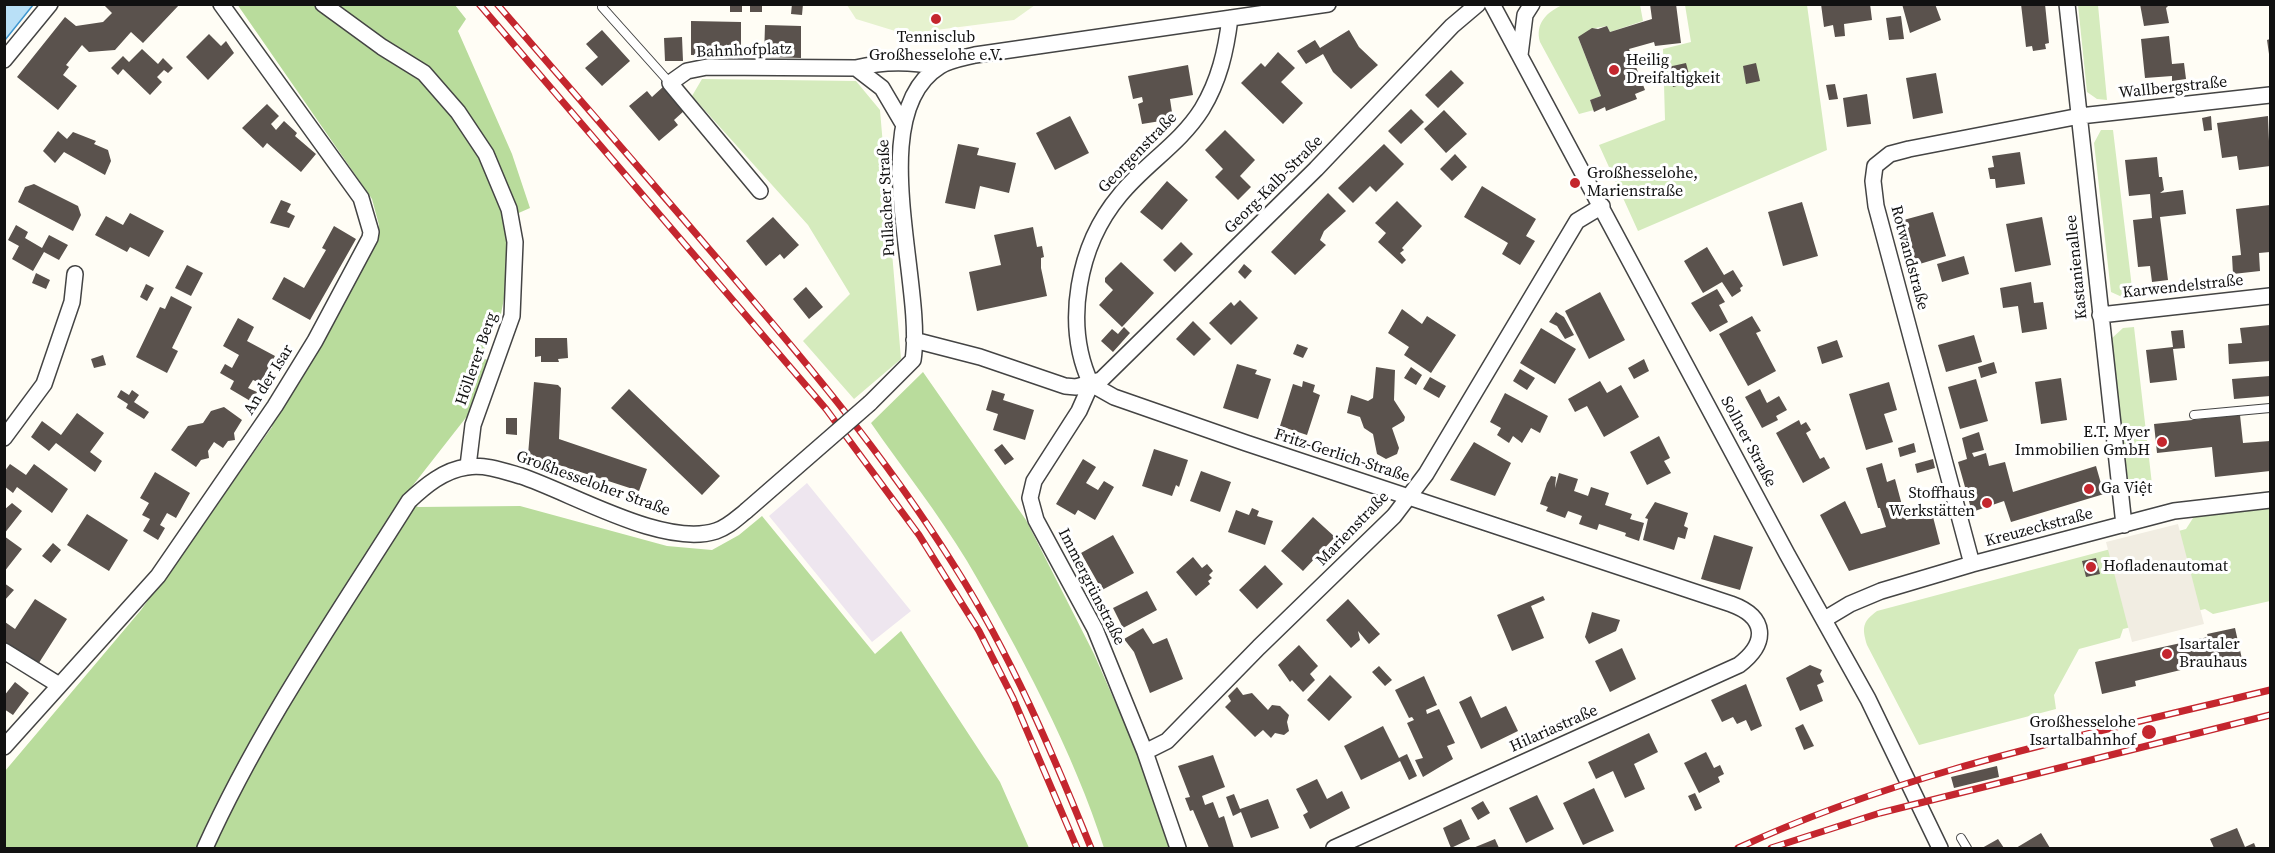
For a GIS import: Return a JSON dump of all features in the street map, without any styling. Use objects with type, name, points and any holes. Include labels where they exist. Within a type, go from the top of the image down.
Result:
[{"type":"street","points":[[4,60],[50,4]]},
{"type":"street","name":"An der Isar","points":[[4,747],[158,576],[275,405],[315,341],[370,238],[371,232],[361,198],[221,4]]},
{"type":"street","name":"Höllerer Berg","points":[[323,4],[382,47],[424,73],[458,112],[486,154],[509,208],[515,242],[512,316],[473,425],[468,466]]},
{"type":"street","name":"Pullacher Straße","points":[[914,340],[900,153],[902,122],[914,92],[938,67],[975,55],[1328,4]]},
{"type":"street","name":"Georg-Kalb-Straße","points":[[1090,384],[1109,375],[1316,169],[1452,26],[1478,4]]},
{"type":"street","name":"Sollner Straße","points":[[1492,4],[1787,554],[1868,699],[1941,849]]},
{"type":"street","points":[[1520,55],[1525,15],[1532,4]]},
{"type":"street","name":"Kastanienallee","points":[[2067,4],[2124,525]]},
{"type":"street","name":"Georgenstraße","points":[[1090,384],[1081,362],[1077,337],[1078,301],[1092,238],[1119,195],[1182,137],[1202,110],[1222,64],[1230,18]]},
{"type":"street","name":"Bahnhofplatz","points":[[670,83],[687,71],[707,67],[856,68],[876,63],[918,63],[938,67]]},
{"type":"street","points":[[856,68],[882,88],[902,122]]},
{"type":"street","points":[[670,83],[760,191]]},
{"type":"street","name":"Wallbergstraße","points":[[2080,116],[2271,95]]},
{"type":"street","name":"Rotwandstraße","points":[[1972,564],[1876,206],[1873,182],[1875,166],[1890,154],[1909,149],[2080,116]]},
{"type":"street","name":"Marienstraße","points":[[1145,752],[1167,741],[1259,647],[1394,516],[1426,474],[1577,221],[1602,206]]},
{"type":"street","points":[[4,438],[44,384],[72,302],[75,274]]},
{"type":"street","name":"Karwendelstraße","points":[[2100,315],[2271,296]]},
{"type":"street","name":"Fritz-Gerlich-Straße","points":[[914,340],[980,357],[1065,386],[1076,387],[1090,384],[1114,397],[1731,604],[1748,610],[1756,619]]},
{"type":"street","name":"Großhesseloher Straße","points":[[205,849],[245,768],[296,682],[410,501],[427,484],[468,466],[496,468],[624,518],[673,533],[700,534],[716,531],[729,525],[746,511],[870,403],[913,360],[914,340]]},
{"type":"street","name":"Immergrünstraße","points":[[1090,384],[1079,411],[1054,446],[1034,482],[1030,498],[1036,520],[1095,629],[1145,752],[1178,849]]},
{"type":"street","name":"Kreuzeckstraße","points":[[1825,619],[1850,604],[1881,591],[1972,564],[2174,512],[2271,500]]},
{"type":"street","name":"Hilariastraße","points":[[1334,849],[1739,665],[1749,657],[1760,633],[1756,619]]},
{"type":"street","points":[[4,651],[59,685]]},
{"type":"lane","points":[[602,7],[670,83]]},
{"type":"lane","points":[[2194,415],[2271,408]]},
{"type":"lane","points":[[1961,838],[1967,849]]},
{"type":"shaded area","points":[[807,483],[911,611],[872,642],[769,516]]},
{"type":"shaded area","points":[[2178,524],[2204,624],[2132,642],[2106,542]]},
{"type":"green space","points":[[237,4],[455,5],[466,19],[458,31],[512,154],[530,208],[505,219],[508,278],[500,319],[494,318],[482,358],[488,360],[468,415],[403,498],[418,507],[520,506],[667,546],[712,550],[739,535],[762,516],[875,654],[901,631],[1000,782],[1029,848],[5,848],[5,771],[141,610],[272,427],[273,420],[376,239],[379,225],[372,199]]},
{"type":"green space","name":"Tennisclub Großhesselohe e.V.","points":[[847,5],[1035,5],[1014,20],[905,34],[856,19]]},
{"type":"green space","points":[[1563,5],[1640,5],[1643,21],[1610,32],[1607,26],[1590,29],[1586,34],[1578,37],[1601,96],[1590,100],[1594,110],[1579,114],[1540,42],[1539,36],[1543,19]]},
{"type":"green space","points":[[1685,5],[1807,5],[1827,150],[1638,231],[1599,145],[1665,120],[1663,49],[1691,42]]},
{"type":"green space","points":[[2078,5],[2098,5],[2107,100],[2097,99],[2087,92]]},
{"type":"green space","points":[[702,79],[856,81],[880,110],[901,359],[854,399],[803,341],[850,294],[808,225],[692,96]]},
{"type":"green space","points":[[2101,130],[2113,130],[2133,296],[2122,297],[2111,292],[2094,143]]},
{"type":"green space","points":[[2134,327],[2153,493],[2135,492],[2128,481],[2111,339],[2123,328]]},
{"type":"green space","points":[[923,372],[1026,520],[1094,654],[1140,759],[1169,848],[1104,848],[1092,812],[1061,739],[1005,629],[956,543],[871,423]]},
{"type":"green space","points":[[2270,507],[2270,601],[2213,614],[2205,609],[2123,629],[2120,638],[2079,649],[2054,695],[2056,709],[1919,745],[1867,645],[1864,634],[1866,622],[1877,611],[2186,529],[2195,515]]},
{"type":"water","points":[[4,5],[33,5],[5,40]]},
{"type":"building","points":[[103,4],[180,4],[143,43],[131,32],[115,50],[89,52],[82,45],[66,65],[69,67],[63,75],[77,86],[58,110],[17,77],[65,17],[76,26],[103,22],[112,13]]},
{"type":"building","points":[[792,4],[803,4],[802,15],[791,14]]},
{"type":"building","name":"Heilig Dreifaltigkeit","points":[[1650,4],[1676,4],[1681,43],[1655,46],[1654,42],[1629,49],[1645,90],[1635,94],[1637,99],[1606,111],[1605,107],[1594,112],[1590,100],[1601,96],[1578,37],[1592,28],[1607,26],[1610,32],[1652,19]]},
{"type":"building","points":[[1821,4],[1870,4],[1872,20],[1844,24],[1845,36],[1835,37],[1833,25],[1824,27]]},
{"type":"building","points":[[1902,4],[1935,4],[1941,20],[1910,33]]},
{"type":"building","points":[[2021,4],[2045,4],[2049,43],[2045,44],[2046,49],[2033,51],[2032,46],[2026,47]]},
{"type":"building","points":[[2140,4],[2170,4],[2166,8],[2169,23],[2144,26]]},
{"type":"building","points":[[730,5],[742,5],[742,12],[730,12]]},
{"type":"building","points":[[750,5],[762,5],[762,12],[750,12]]},
{"type":"building","points":[[1901,16],[1904,39],[1889,40],[1886,18]]},
{"type":"building","points":[[691,21],[741,22],[741,56],[691,55]]},
{"type":"building","points":[[765,25],[801,26],[801,58],[764,57]]},
{"type":"building","points":[[602,30],[630,61],[602,86],[585,68],[598,57],[586,44]]},
{"type":"building","points":[[1349,30],[1359,47],[1378,65],[1351,89],[1333,72],[1323,54],[1306,64],[1297,51],[1315,40],[1320,48]]},
{"type":"building","points":[[209,34],[221,46],[226,41],[234,53],[208,80],[186,57]]},
{"type":"building","points":[[2169,36],[2172,64],[2184,63],[2186,79],[2172,81],[2172,76],[2145,78],[2141,39]]},
{"type":"building","points":[[682,37],[683,61],[665,61],[664,38]]},
{"type":"building","points":[[2270,39],[2270,54],[2269,54],[2267,40]]},
{"type":"building","points":[[142,49],[158,64],[163,58],[173,68],[168,73],[164,70],[157,77],[162,82],[150,95],[123,69],[118,75],[111,68],[123,56],[129,62]]},
{"type":"building","points":[[1278,52],[1295,68],[1281,82],[1303,103],[1283,124],[1241,83],[1261,63],[1265,67]]},
{"type":"building","points":[[1686,63],[1691,82],[1673,87],[1668,67]]},
{"type":"building","points":[[1756,63],[1760,81],[1746,84],[1743,66]]},
{"type":"building","points":[[1188,65],[1193,95],[1170,99],[1173,119],[1142,124],[1138,104],[1143,102],[1142,97],[1133,99],[1128,76]]},
{"type":"building","points":[[1451,70],[1464,83],[1438,108],[1425,95]]},
{"type":"building","points":[[1936,73],[1943,113],[1913,119],[1906,78]]},
{"type":"building","points":[[1835,84],[1838,99],[1829,100],[1826,85]]},
{"type":"building","points":[[664,86],[685,110],[674,120],[678,125],[659,141],[629,106],[647,91],[652,97]]},
{"type":"building","points":[[1867,94],[1871,124],[1847,127],[1843,98]]},
{"type":"building","points":[[267,104],[279,116],[271,124],[276,130],[284,121],[297,133],[295,136],[316,154],[301,172],[267,143],[263,148],[242,128]]},
{"type":"building","points":[[1411,109],[1424,122],[1401,144],[1388,131]]},
{"type":"building","points":[[1444,110],[1467,134],[1446,153],[1424,129]]},
{"type":"building","points":[[1070,116],[1089,153],[1055,170],[1036,133]]},
{"type":"building","points":[[2211,116],[2212,130],[2204,131],[2202,118]]},
{"type":"building","points":[[2268,116],[2270,166],[2239,170],[2237,156],[2222,158],[2217,123]]},
{"type":"building","points":[[1225,130],[1255,160],[1240,176],[1251,187],[1238,200],[1215,177],[1223,169],[1205,150]]},
{"type":"building","points":[[58,131],[67,139],[73,132],[96,141],[94,144],[108,150],[111,161],[105,175],[64,152],[55,163],[43,151]]},
{"type":"building","points":[[958,144],[979,148],[977,155],[1016,163],[1009,193],[980,186],[975,209],[945,203]]},
{"type":"building","points":[[1384,144],[1404,164],[1376,192],[1370,186],[1353,203],[1338,188]]},
{"type":"building","points":[[2020,152],[2025,184],[1996,188],[1995,179],[1990,179],[1988,168],[1994,167],[1992,156]]},
{"type":"building","points":[[1455,154],[1467,167],[1452,181],[1440,169]]},
{"type":"building","points":[[2157,157],[2159,177],[2162,177],[2164,190],[2160,193],[2183,190],[2186,214],[2160,217],[2168,280],[2152,282],[2150,266],[2138,267],[2133,220],[2152,218],[2150,194],[2129,196],[2125,160]]},
{"type":"building","points":[[1167,181],[1188,200],[1162,230],[1140,212]]},
{"type":"building","points":[[34,184],[78,206],[81,215],[73,231],[18,202],[25,187]]},
{"type":"building","points":[[1482,186],[1536,219],[1526,236],[1535,241],[1520,265],[1502,254],[1508,243],[1464,217]]},
{"type":"building","points":[[1328,193],[1346,211],[1324,231],[1320,240],[1326,245],[1295,275],[1271,252]]},
{"type":"building","points":[[281,200],[291,204],[287,212],[295,216],[289,228],[270,223]]},
{"type":"building","points":[[1397,201],[1422,226],[1402,248],[1404,250],[1400,253],[1406,260],[1402,264],[1378,242],[1386,233],[1375,223]]},
{"type":"building","points":[[1802,202],[1818,256],[1783,266],[1768,212]]},
{"type":"building","points":[[2270,205],[2270,252],[2259,253],[2260,271],[2233,274],[2232,256],[2241,255],[2236,209]]},
{"type":"building","points":[[1933,212],[1946,256],[1913,266],[1900,221]]},
{"type":"building","points":[[130,213],[164,231],[149,257],[130,247],[127,252],[95,235],[106,216],[123,225]]},
{"type":"building","points":[[773,217],[799,245],[784,259],[780,254],[766,266],[746,241]]},
{"type":"building","points":[[2042,217],[2051,265],[2015,272],[2006,224]]},
{"type":"building","points":[[16,225],[28,232],[25,238],[42,248],[49,235],[68,245],[59,260],[44,252],[33,271],[12,259],[19,246],[8,240]]},
{"type":"building","points":[[334,226],[356,239],[310,320],[272,299],[284,277],[304,288],[326,250],[322,248]]},
{"type":"building","points":[[1033,227],[1037,247],[1042,246],[1044,257],[1041,258],[1041,268],[1047,296],[977,311],[969,272],[1001,265],[994,235]]},
{"type":"building","points":[[1181,242],[1193,254],[1175,272],[1163,260]]},
{"type":"building","points":[[1707,247],[1724,275],[1733,270],[1743,286],[1740,288],[1741,291],[1732,297],[1722,282],[1703,293],[1684,261]]},
{"type":"building","points":[[1964,256],[1969,274],[1942,282],[1937,264]]},
{"type":"building","points":[[1121,262],[1154,293],[1122,327],[1099,305],[1113,290],[1105,282],[1105,278]]},
{"type":"building","points":[[1244,264],[1252,271],[1245,279],[1238,272]]},
{"type":"building","points":[[187,265],[203,273],[191,296],[175,288]]},
{"type":"building","points":[[36,273],[50,280],[46,289],[32,283]]},
{"type":"building","points":[[2031,282],[2034,303],[2043,302],[2047,329],[2022,333],[2018,306],[2003,308],[2000,288]]},
{"type":"building","points":[[146,284],[154,288],[147,301],[140,297]]},
{"type":"building","points":[[806,287],[823,307],[809,319],[793,299]]},
{"type":"building","points":[[1717,289],[1725,302],[1719,305],[1728,322],[1710,332],[1691,303]]},
{"type":"building","points":[[1600,292],[1625,340],[1589,359],[1565,311]]},
{"type":"building","points":[[171,296],[192,307],[172,348],[178,351],[167,373],[136,357],[160,307],[165,309]]},
{"type":"building","points":[[1240,300],[1258,318],[1231,345],[1209,323],[1231,302],[1234,306]]},
{"type":"building","points":[[1402,309],[1422,324],[1427,316],[1456,335],[1431,373],[1404,355],[1409,347],[1388,333]]},
{"type":"building","points":[[1556,312],[1564,317],[1574,335],[1565,339],[1557,326],[1549,322]]},
{"type":"building","points":[[1752,316],[1761,331],[1756,333],[1776,371],[1748,386],[1719,334]]},
{"type":"building","points":[[238,318],[254,327],[247,341],[275,356],[260,383],[253,380],[248,388],[257,392],[252,402],[230,389],[234,381],[220,373],[225,364],[232,368],[239,355],[223,346]]},
{"type":"building","points":[[1193,321],[1211,339],[1194,356],[1176,339]]},
{"type":"building","points":[[2270,325],[2270,361],[2229,364],[2228,344],[2242,343],[2240,328]]},
{"type":"building","points":[[1124,327],[1130,333],[1113,352],[1101,341],[1112,329],[1118,334]]},
{"type":"building","points":[[1541,328],[1576,349],[1555,384],[1520,363]]},
{"type":"building","points":[[2183,330],[2185,348],[2173,349],[2177,380],[2150,383],[2146,350],[2173,347],[2171,331]]},
{"type":"building","points":[[1974,335],[1982,362],[1946,372],[1938,345]]},
{"type":"building","points":[[535,338],[567,338],[568,358],[558,359],[559,362],[541,362],[541,356],[535,357]]},
{"type":"building","points":[[1837,340],[1843,357],[1822,364],[1817,347]]},
{"type":"building","points":[[1297,344],[1308,348],[1303,358],[1293,354]]},
{"type":"building","points":[[103,355],[106,365],[94,368],[91,359]]},
{"type":"building","points":[[1644,359],[1649,371],[1634,379],[1628,368]]},
{"type":"building","points":[[1994,362],[1997,373],[1981,378],[1978,367]]},
{"type":"building","points":[[1237,364],[1257,370],[1255,374],[1271,379],[1258,419],[1223,408]]},
{"type":"building","points":[[1376,367],[1395,370],[1394,400],[1405,417],[1404,421],[1392,428],[1399,448],[1397,454],[1386,459],[1377,454],[1373,434],[1364,428],[1360,417],[1347,413],[1351,395],[1368,401],[1373,398]]},
{"type":"building","points":[[1411,367],[1422,375],[1416,385],[1404,378]]},
{"type":"building","points":[[1520,369],[1535,378],[1527,390],[1513,381]]},
{"type":"building","points":[[2270,376],[2270,396],[2234,399],[2232,379]]},
{"type":"building","points":[[1430,377],[1446,386],[1439,398],[1423,389]]},
{"type":"building","points":[[2061,378],[2067,420],[2041,424],[2035,382]]},
{"type":"building","points":[[1976,379],[1988,421],[1960,429],[1948,387]]},
{"type":"building","points":[[1303,381],[1315,385],[1313,392],[1320,395],[1307,435],[1280,426],[1293,384],[1302,387]]},
{"type":"building","points":[[1600,381],[1607,393],[1621,385],[1639,417],[1604,437],[1587,406],[1575,412],[1568,399]]},
{"type":"building","points":[[534,382],[558,385],[561,388],[559,439],[647,469],[639,491],[528,455]]},
{"type":"building","points":[[1889,382],[1897,410],[1884,414],[1893,442],[1866,450],[1849,394]]},
{"type":"building","points":[[629,389],[720,476],[702,495],[611,408]]},
{"type":"building","points":[[1760,389],[1767,403],[1779,396],[1787,410],[1776,416],[1778,420],[1762,428],[1745,397]]},
{"type":"building","points":[[121,390],[129,395],[132,390],[139,395],[134,402],[149,412],[144,419],[126,408],[128,404],[117,397]]},
{"type":"building","points":[[992,390],[1005,394],[1003,400],[1034,410],[1025,440],[993,430],[998,414],[986,410]]},
{"type":"building","points":[[1505,393],[1548,416],[1540,433],[1531,428],[1522,443],[1513,436],[1509,443],[1497,435],[1501,428],[1490,422]]},
{"type":"building","points":[[224,407],[242,420],[234,433],[235,440],[228,441],[223,448],[214,442],[208,451],[209,458],[201,460],[196,467],[171,450],[188,426],[203,423],[211,411]]},
{"type":"building","points":[[77,413],[104,433],[90,452],[102,461],[95,472],[56,443],[49,451],[31,437],[42,421],[61,435]]},
{"type":"building","points":[[2240,415],[2243,443],[2270,441],[2270,471],[2215,477],[2212,447],[2157,453],[2154,424]]},
{"type":"building","points":[[506,418],[517,418],[517,435],[506,434]]},
{"type":"building","points":[[1799,420],[1801,425],[1806,422],[1811,430],[1806,433],[1820,459],[1824,457],[1830,468],[1803,483],[1776,433]]},
{"type":"building","points":[[1979,432],[1984,450],[1972,453],[1974,457],[1986,453],[1989,466],[2005,462],[2013,492],[2096,466],[2104,494],[2011,522],[2004,501],[1972,512],[1958,462],[1967,459],[1962,438]]},
{"type":"building","points":[[1659,436],[1670,458],[1664,461],[1671,473],[1647,485],[1630,452]]},
{"type":"building","points":[[1474,442],[1511,463],[1495,496],[1450,480]]},
{"type":"building","points":[[1914,443],[1916,452],[1900,457],[1898,448]]},
{"type":"building","points":[[1002,444],[1014,459],[1005,465],[994,450]]},
{"type":"building","points":[[1154,449],[1188,460],[1179,487],[1176,485],[1172,496],[1142,486]]},
{"type":"building","points":[[1083,459],[1096,467],[1086,483],[1098,490],[1104,481],[1114,487],[1095,520],[1078,510],[1075,515],[1056,504]]},
{"type":"building","points":[[1933,459],[1935,468],[1917,473],[1915,464]]},
{"type":"building","points":[[1882,463],[1887,482],[1895,479],[1906,520],[1932,513],[1940,544],[1849,571],[1820,515],[1845,501],[1861,534],[1886,527],[1866,468]]},
{"type":"building","points":[[10,464],[26,475],[34,464],[68,489],[52,513],[17,487],[13,493],[4,486],[4,472]]},
{"type":"building","points":[[1201,471],[1231,482],[1220,512],[1190,501]]},
{"type":"building","points":[[155,472],[190,493],[176,518],[167,513],[160,525],[165,528],[158,540],[143,531],[150,519],[142,515],[149,503],[140,498]]},
{"type":"building","points":[[1559,473],[1578,479],[1574,491],[1588,496],[1591,487],[1609,493],[1605,505],[1632,514],[1630,519],[1644,523],[1639,541],[1625,536],[1626,533],[1599,524],[1597,530],[1579,524],[1582,516],[1568,511],[1565,518],[1546,511],[1548,507],[1540,504],[1547,483],[1551,476],[1556,477],[1555,488]]},
{"type":"building","points":[[1655,502],[1688,513],[1684,526],[1688,528],[1685,539],[1678,537],[1674,550],[1643,540],[1648,519],[1645,518]]},
{"type":"building","points":[[12,503],[22,511],[4,534],[4,510]]},
{"type":"building","points":[[1252,508],[1259,511],[1257,516],[1273,521],[1265,545],[1228,532],[1236,510],[1249,515]]},
{"type":"building","points":[[87,514],[128,540],[109,571],[67,545]]},
{"type":"building","points":[[1313,517],[1335,537],[1303,571],[1281,551]]},
{"type":"building","points":[[1113,535],[1134,573],[1102,590],[1081,553]]},
{"type":"building","points":[[1714,535],[1753,547],[1740,590],[1701,579]]},
{"type":"building","points":[[4,536],[22,549],[4,572]]},
{"type":"building","points":[[53,543],[61,550],[51,563],[42,556]]},
{"type":"building","points":[[1193,557],[1202,568],[1207,564],[1213,571],[1209,575],[1212,578],[1208,581],[1210,584],[1196,596],[1176,572]]},
{"type":"building","name":"Hofladenautomat","points":[[2096,558],[2100,574],[2086,577],[2082,561]]},
{"type":"building","points":[[1265,565],[1283,584],[1257,609],[1239,590]]},
{"type":"building","points":[[4,583],[14,590],[4,601]]},
{"type":"building","points":[[1147,591],[1157,610],[1123,628],[1113,608]]},
{"type":"building","points":[[1543,596],[1545,600],[1531,606],[1544,638],[1512,651],[1497,615]]},
{"type":"building","points":[[35,599],[67,619],[37,666],[5,645],[5,622],[15,629]]},
{"type":"building","points":[[1348,599],[1380,634],[1369,644],[1358,631],[1360,640],[1351,648],[1326,620]]},
{"type":"building","points":[[1592,612],[1620,620],[1616,631],[1589,644],[1585,637]]},
{"type":"building","points":[[1143,628],[1153,644],[1167,638],[1183,679],[1150,693],[1134,652],[1124,639]]},
{"type":"building","name":"Großhesselohe Isartalbahnhof","points":[[2235,628],[2242,659],[2215,666],[2214,662],[2135,681],[2136,686],[2102,694],[2095,662],[2208,637],[2207,634]]},
{"type":"building","points":[[1299,645],[1318,666],[1310,674],[1315,680],[1303,692],[1292,680],[1290,682],[1278,665]]},
{"type":"building","points":[[1622,648],[1636,679],[1610,692],[1595,661]]},
{"type":"building","points":[[1810,665],[1822,670],[1820,674],[1824,682],[1817,685],[1823,701],[1800,711],[1786,678]]},
{"type":"building","points":[[1379,666],[1392,680],[1385,686],[1372,672]]},
{"type":"building","points":[[1330,675],[1352,697],[1329,721],[1307,700]]},
{"type":"building","points":[[1424,676],[1437,705],[1426,710],[1427,714],[1439,709],[1455,743],[1447,746],[1453,759],[1423,777],[1415,760],[1423,758],[1407,723],[1414,720],[1412,717],[1409,718],[1395,690]]},
{"type":"building","points":[[15,682],[29,693],[13,715],[4,709],[4,696]]},
{"type":"building","points":[[1746,684],[1762,726],[1751,731],[1746,720],[1737,724],[1733,717],[1722,722],[1711,700]]},
{"type":"building","points":[[1237,687],[1243,695],[1252,693],[1268,710],[1272,705],[1280,706],[1289,715],[1287,722],[1289,731],[1284,735],[1275,733],[1271,738],[1263,730],[1255,737],[1225,707],[1231,701],[1228,696]]},
{"type":"building","points":[[1471,696],[1481,718],[1506,706],[1518,731],[1481,749],[1459,702]]},
{"type":"building","points":[[1803,724],[1814,746],[1804,750],[1795,728]]},
{"type":"building","points":[[1383,726],[1399,758],[1407,754],[1417,776],[1409,780],[1400,761],[1361,780],[1344,746]]},
{"type":"building","points":[[1649,733],[1658,752],[1634,764],[1645,789],[1625,798],[1613,771],[1596,779],[1588,762]]},
{"type":"building","points":[[1706,752],[1714,768],[1720,765],[1724,774],[1718,777],[1720,782],[1699,793],[1684,763]]},
{"type":"building","points":[[1213,755],[1225,787],[1202,796],[1205,805],[1213,802],[1219,818],[1224,816],[1234,848],[1209,848],[1193,810],[1190,811],[1185,798],[1190,797],[1178,766]]},
{"type":"building","points":[[1997,766],[1999,777],[1954,788],[1951,777]]},
{"type":"building","points":[[1317,779],[1327,799],[1342,791],[1350,808],[1310,829],[1303,815],[1308,812],[1296,789]]},
{"type":"building","points":[[1594,788],[1614,831],[1583,845],[1563,803]]},
{"type":"building","points":[[1695,793],[1702,808],[1695,811],[1688,796]]},
{"type":"building","points":[[1234,794],[1240,809],[1268,799],[1279,828],[1251,838],[1241,812],[1233,816],[1226,797]]},
{"type":"building","points":[[1537,795],[1554,829],[1526,843],[1509,808]]},
{"type":"building","points":[[1483,801],[1490,813],[1478,820],[1471,808]]},
{"type":"building","points":[[1461,819],[1470,839],[1451,848],[1443,828]]},
{"type":"building","points":[[2237,828],[2245,847],[2254,843],[2256,848],[2214,848],[2210,839]]},
{"type":"building","points":[[2041,833],[2050,848],[2016,848]]},
{"type":"building","points":[[1495,839],[1499,848],[1473,848]]},
{"type":"building","points":[[1998,839],[2004,848],[1982,848]]},
{"type":"railway","points":[[479,4],[826,409],[919,535],[979,631],[1013,698],[1077,848]]},
{"type":"railway","points":[[497,4],[774,325],[899,483],[955,567],[1012,669],[1046,740],[1091,848]]},
{"type":"railway","points":[[1738,848],[1802,821],[1933,775],[2067,739],[2270,690]]},
{"type":"railway","points":[[1771,848],[1880,813],[2270,715]]},
{"type":"place","name":"Tennisclub Großhesselohe e.V.","points":[[936,19]]},
{"type":"place","name":"Heilig Dreifaltigkeit","points":[[1614,70]]},
{"type":"place","name":"Großhesselohe, Marienstraße","points":[[1575,183]]},
{"type":"place","name":"E.T. Myer Immobilien GmbH","points":[[2162,442]]},
{"type":"place","name":"Ga Việt","points":[[2089,489]]},
{"type":"place","name":"Stoffhaus Werkstätten","points":[[1987,503]]},
{"type":"place","name":"Hofladenautomat","points":[[2091,567]]},
{"type":"place","name":"Isartaler Brauhaus","points":[[2167,654]]},
{"type":"place","name":"Großhesselohe Isartalbahnhof","points":[[2149,732]]}]
